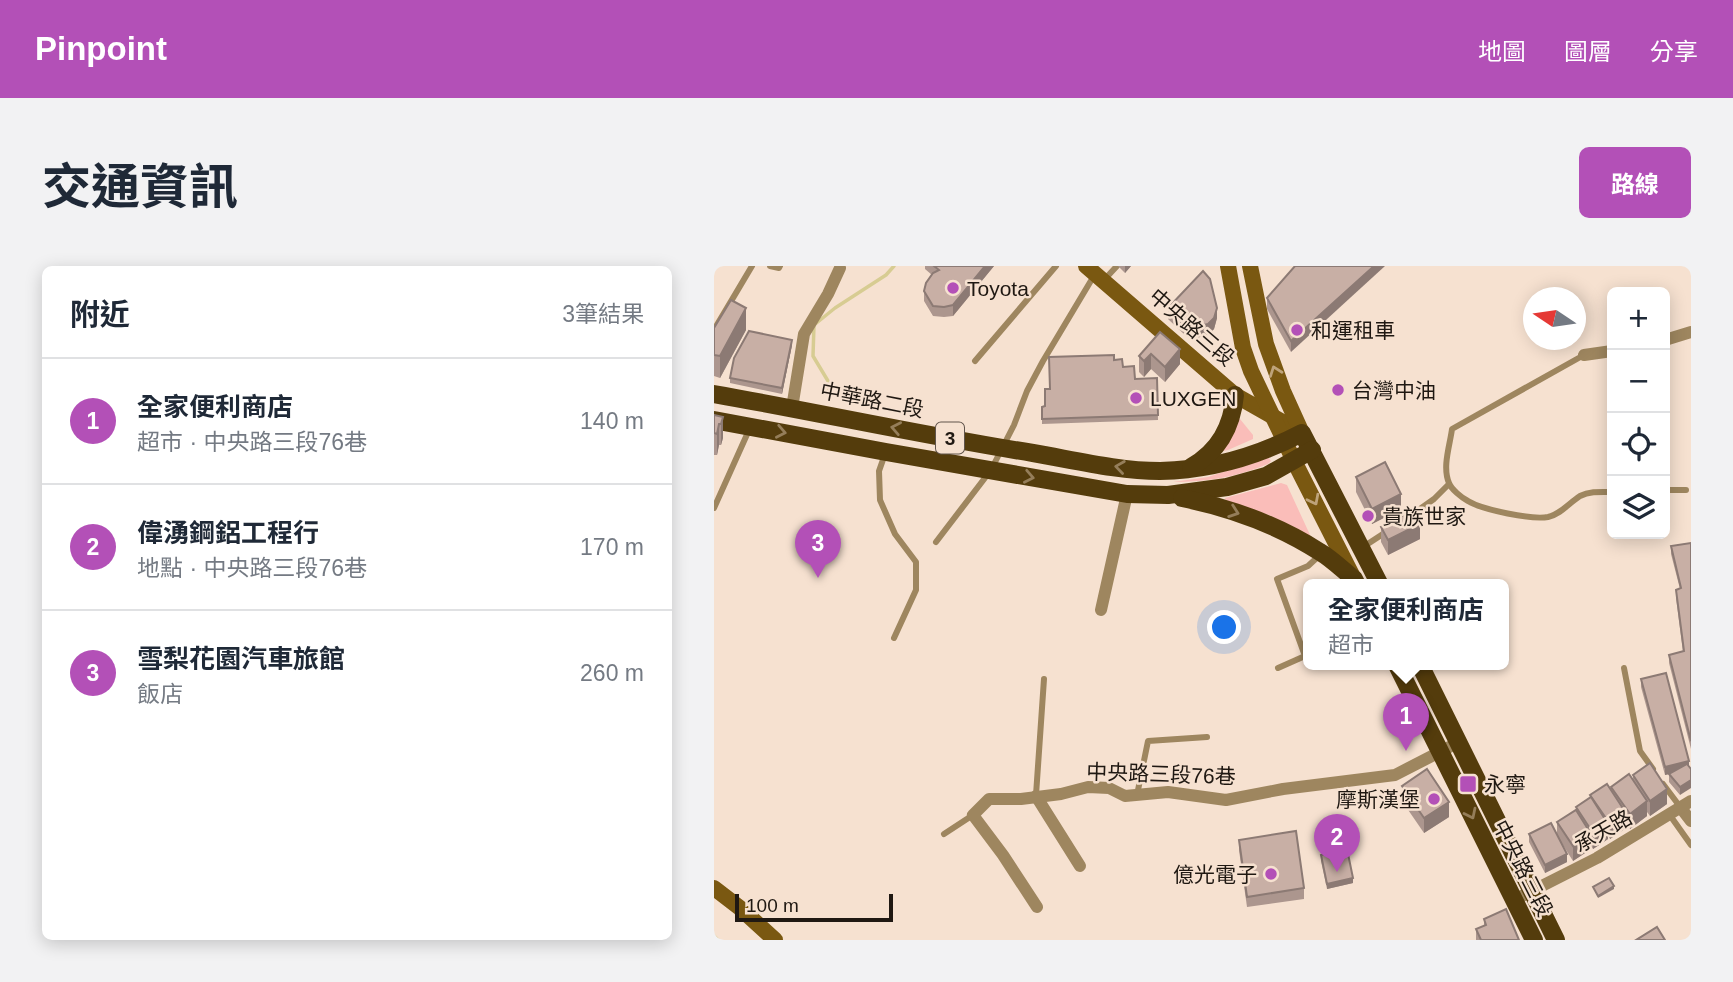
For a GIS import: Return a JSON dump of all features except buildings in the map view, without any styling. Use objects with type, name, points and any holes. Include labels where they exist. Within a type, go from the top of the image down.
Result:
[{"type":"main road","points":[[1228,266],[1243,348],[1251,371],[1353,579]]},
{"type":"main road","points":[[1250,266],[1266,344],[1283,391],[1377,579]]},
{"type":"main road","name":"中央路三段","points":[[1095,273],[1235,395],[1302,433]]},
{"type":"main road","name":"中華路二段","points":[[714,394],[1002,448],[1126,468],[1159,471],[1188,468]]},
{"type":"main road","points":[[1188,468],[1204,459],[1227,431],[1234,412],[1235,395]]},
{"type":"main road","name":"3","points":[[714,420],[1127,494],[1168,495],[1247,482],[1266,476],[1312,450]]},
{"type":"main road","name":"3","points":[[1188,468],[1261,453],[1302,433]]},
{"type":"main road","name":"3","points":[[1168,495],[1214,505],[1291,535],[1322,553],[1352,579]]},
{"type":"main road","name":"中央路三段","points":[[1399,670],[1534,940]]},
{"type":"main road","name":"中央路三段","points":[[1423,670],[1556,940]]},
{"type":"main road","points":[[714,888],[775,940]]},
{"type":"street","points":[[792,408],[803,334],[841,267]]},
{"type":"street","points":[[1670,338],[1691,332]]},
{"type":"street","points":[[1584,355],[1607,352]]},
{"type":"street","points":[[1101,610],[1127,494]]},
{"type":"street","name":"中央路三段76巷","points":[[973,816],[989,799],[1021,799],[1061,794],[1088,787],[1109,788],[1125,796],[1168,792],[1226,800],[1283,789],[1395,775],[1459,742]]},
{"type":"street","points":[[1036,796],[1080,866]]},
{"type":"street","points":[[1679,809],[1691,821]]},
{"type":"street","name":"承天路","points":[[1514,901],[1597,858],[1679,809]]},
{"type":"street","points":[[973,816],[1003,855],[1037,907]]},
{"type":"lane","points":[[714,330],[752,266]]},
{"type":"lane","points":[[770,266],[780,266]]},
{"type":"lane","points":[[975,361],[1056,266]]},
{"type":"lane","points":[[936,542],[991,470],[1014,425],[1027,391],[1095,273],[1117,266]]},
{"type":"lane","points":[[1584,355],[1452,429],[1446,469],[1449,484],[1467,501],[1486,508],[1530,517],[1548,517],[1590,492],[1607,492]]},
{"type":"lane","points":[[714,508],[751,427]]},
{"type":"lane","points":[[886,452],[879,471],[880,500],[895,534],[916,562],[916,590],[894,638]]},
{"type":"lane","points":[[1403,520],[1434,499],[1449,484]]},
{"type":"lane","points":[[1670,490],[1686,490]]},
{"type":"lane","points":[[1362,548],[1393,527]]},
{"type":"lane","points":[[1303,650],[1277,579],[1308,566],[1322,553]]},
{"type":"lane","points":[[1278,668],[1303,657]]},
{"type":"lane","points":[[1624,668],[1640,751],[1655,772]]},
{"type":"lane","points":[[1036,796],[1044,679]]},
{"type":"lane","points":[[1137,795],[1148,741],[1207,737]]},
{"type":"lane","points":[[1662,782],[1691,830]]},
{"type":"lane","points":[[1679,809],[1691,845]]},
{"type":"lane","points":[[944,834],[973,816]]},
{"type":"shaded area","points":[[1240,419],[1253,435],[1253,439],[1218,452],[1237,420]]},
{"type":"shaded area","points":[[1268,457],[1271,461],[1268,464],[1256,469],[1209,480],[1173,482],[1208,477]]},
{"type":"shaded area","points":[[1281,483],[1287,485],[1311,537],[1269,515],[1226,501],[1225,498]]},
{"type":"waterway","points":[[829,398],[828,381],[813,356],[814,325],[886,275],[894,266]]},
{"type":"waterway","points":[[714,936],[718,940]]},
{"type":"place","name":"Toyota","points":[[953,288]]},
{"type":"place","name":"和運租車","points":[[1297,330]]},
{"type":"place","name":"台灣中油","points":[[1338,390]]},
{"type":"place","name":"LUXGEN","points":[[1136,398]]},
{"type":"place","name":"貴族世家","points":[[1368,516]]},
{"type":"place","name":"雪梨花園汽車旅館","points":[[818,578]]},
{"type":"place","name":"全家便利商店","points":[[1406,751]]},
{"type":"place","name":"永寧","points":[[1468,784]]},
{"type":"place","name":"摩斯漢堡","points":[[1434,799]]},
{"type":"place","name":"偉湧鋼鋁工程行","points":[[1337,872]]},
{"type":"place","name":"億光電子","points":[[1271,874]]}]
